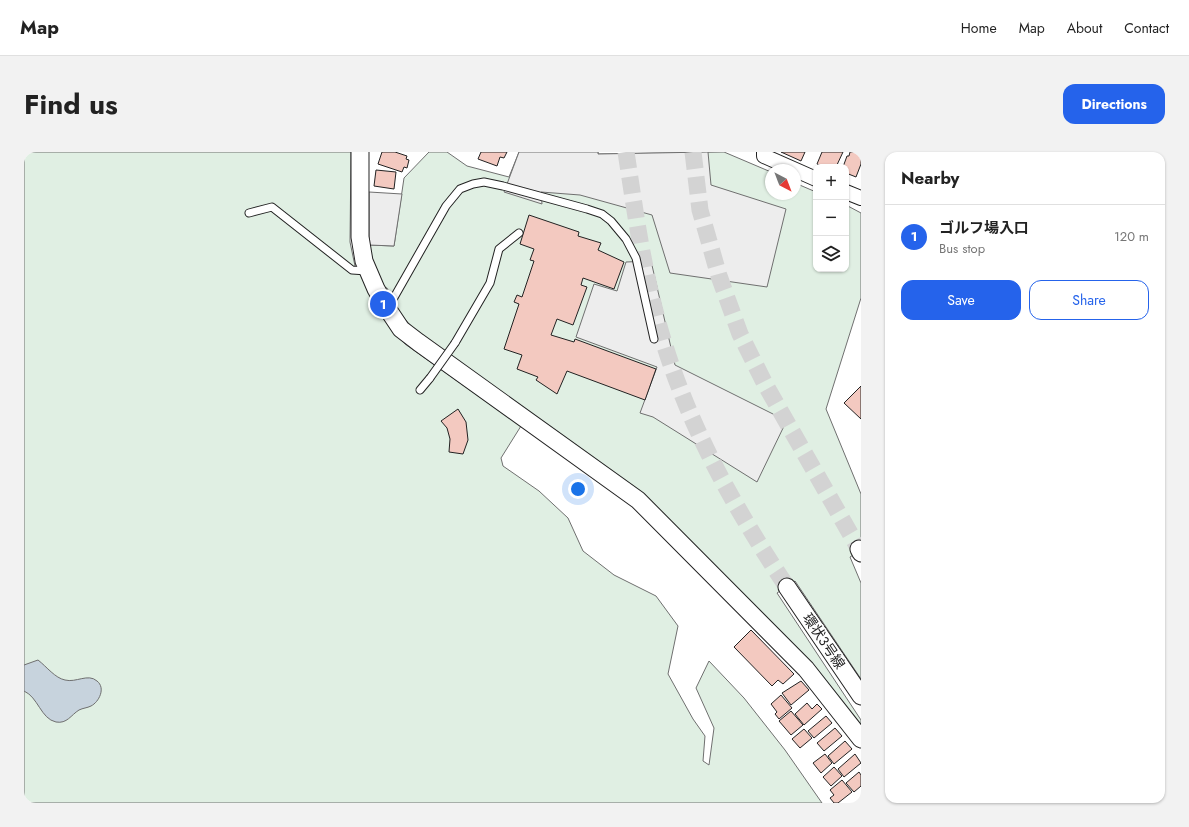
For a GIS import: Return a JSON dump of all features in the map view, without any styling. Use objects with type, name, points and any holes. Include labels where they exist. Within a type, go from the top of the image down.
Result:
[{"type":"street","points":[[764,152],[764,156],[813,177]]},
{"type":"street","points":[[361,153],[360,237],[364,260],[388,308],[401,329],[638,500],[806,669],[861,739]]},
{"type":"street","points":[[849,193],[861,198]]},
{"type":"street","name":"環状3号線","points":[[787,587],[861,696]]},
{"type":"lane","points":[[388,308],[446,206],[460,189],[484,182],[588,209],[602,214],[611,221],[626,239],[636,258],[654,339]]},
{"type":"lane","points":[[249,213],[272,208],[352,270],[369,271]]},
{"type":"lane","points":[[420,390],[455,343],[490,283],[499,249],[518,233]]},
{"type":"green space","points":[[24,152],[351,152],[350,242],[355,266],[381,300],[393,329],[405,344],[521,426],[501,458],[503,466],[539,491],[568,518],[583,551],[614,575],[656,596],[678,626],[668,674],[693,719],[705,736],[703,761],[709,765],[714,728],[696,688],[709,661],[744,698],[785,750],[822,803],[24,803]]},
{"type":"green space","points":[[429,152],[447,152],[467,166],[509,177],[519,152],[598,152],[598,154],[724,152],[765,169],[765,200],[801,200],[801,186],[813,191],[813,272],[849,272],[849,207],[861,213],[861,298],[826,409],[861,494],[861,550],[850,557],[861,583],[861,679],[795,581],[777,593],[861,720],[861,725],[803,657],[730,584],[416,332],[399,312],[387,288],[381,287],[377,279],[369,245],[394,246],[404,178]]},
{"type":"shaded area","points":[[519,152],[598,152],[598,154],[708,152],[711,185],[786,209],[767,287],[670,273],[652,215],[580,195],[541,192],[542,204],[504,192]]},
{"type":"shaded area","points":[[369,192],[402,194],[394,246],[369,245]]},
{"type":"shaded area","points":[[651,261],[675,365],[773,414],[785,424],[757,482],[653,417],[640,413],[657,367],[576,337],[594,284],[617,291],[626,262]]},
{"type":"shaded area","points":[[38,660],[54,675],[61,679],[69,681],[90,678],[97,681],[101,687],[99,698],[90,707],[79,710],[63,722],[51,720],[33,698],[24,691],[24,665]]},
{"type":"building","points":[[382,152],[395,152],[407,156],[406,159],[409,160],[407,168],[404,167],[402,172],[378,164]]},
{"type":"building","points":[[481,152],[507,152],[504,158],[500,157],[497,166],[478,159]]},
{"type":"building","points":[[781,152],[805,152],[801,161]]},
{"type":"building","points":[[822,152],[843,152],[837,164],[817,164]]},
{"type":"building","points":[[850,152],[861,152],[861,164],[856,177],[849,174],[849,164],[844,164],[847,156],[849,156]]},
{"type":"building","points":[[376,170],[396,172],[394,189],[374,186]]},
{"type":"building","points":[[529,215],[579,232],[578,236],[601,243],[598,250],[624,262],[614,289],[583,278],[581,285],[587,287],[573,325],[557,319],[551,335],[574,342],[575,339],[656,369],[645,400],[567,371],[557,394],[536,380],[538,377],[517,369],[522,355],[504,349],[519,304],[514,302],[517,295],[522,297],[534,261],[530,260],[534,249],[520,244]]},
{"type":"building","points":[[861,386],[861,419],[844,403]]},
{"type":"building","points":[[458,409],[466,422],[468,440],[463,454],[449,452],[450,439],[447,428],[441,421]]},
{"type":"building","points":[[751,630],[794,674],[783,684],[778,680],[772,686],[734,647]]},
{"type":"building","points":[[801,681],[809,690],[791,705],[782,693]]},
{"type":"building","points":[[781,695],[792,708],[779,719],[775,714],[777,712],[771,704]]},
{"type":"building","points":[[807,703],[812,709],[817,704],[822,709],[804,725],[795,714]]},
{"type":"building","points":[[791,711],[803,725],[791,735],[779,721]]},
{"type":"building","points":[[826,716],[832,723],[814,738],[808,731]]},
{"type":"building","points":[[835,728],[842,736],[824,751],[817,743]]},
{"type":"building","points":[[804,729],[812,738],[800,748],[792,739]]},
{"type":"building","points":[[845,741],[852,749],[834,764],[828,756]]},
{"type":"building","points":[[825,754],[832,763],[821,773],[813,763]]},
{"type":"building","points":[[855,754],[861,763],[844,777],[838,769]]},
{"type":"building","points":[[834,767],[842,776],[831,786],[823,777]]},
{"type":"building","points":[[859,772],[861,775],[861,786],[854,792],[846,783]]},
{"type":"building","points":[[842,780],[852,792],[838,803],[834,803],[830,798],[834,795],[830,790]]},
{"type":"tunnel","points":[[626,152],[649,288],[677,382],[708,453],[726,487],[745,521],[787,587]]},
{"type":"tunnel","points":[[693,152],[700,210],[719,276],[740,334],[765,384],[859,549]]},
{"type":"place","name":"ゴルフ場入口","points":[[383,304]]}]
